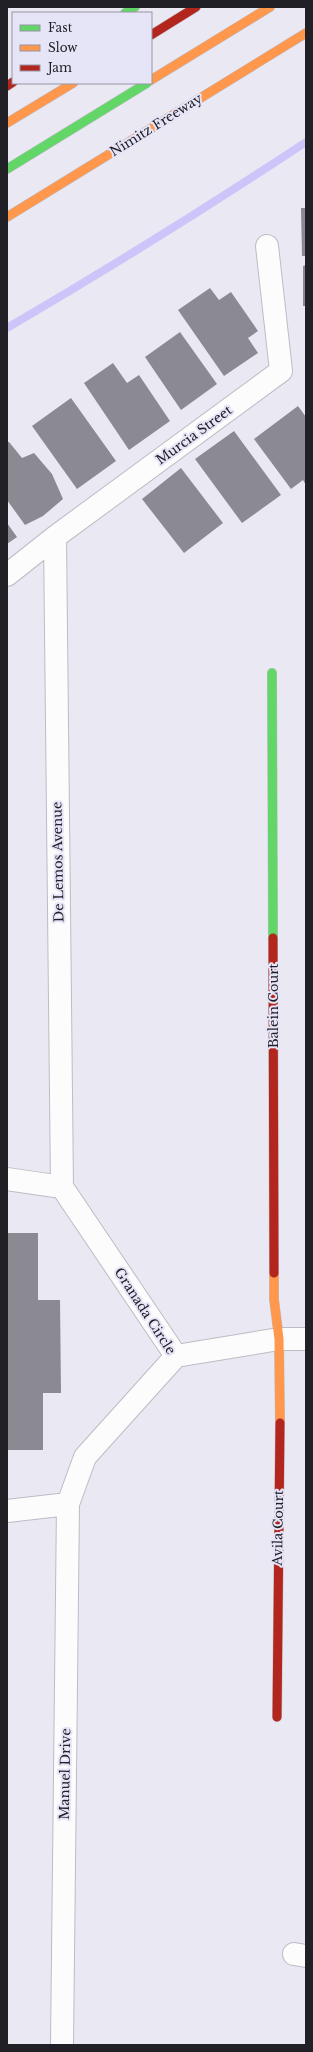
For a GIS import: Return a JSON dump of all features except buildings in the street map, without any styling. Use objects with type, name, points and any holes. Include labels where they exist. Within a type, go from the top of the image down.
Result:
[{"type":"main road","points":[[152,34],[196,7]]},
{"type":"main road","points":[[152,79],[270,7]]},
{"type":"main road","name":"Nimitz Freeway","points":[[7,216],[306,33]]},
{"type":"main road","points":[[7,123],[71,84]]},
{"type":"main road","points":[[7,169],[145,84]]},
{"type":"main road","name":"Balein Court","points":[[272,673],[274,1299],[279,1339]]},
{"type":"main road","name":"Avila Court","points":[[277,1717],[279,1339]]},
{"type":"street","name":"Murcia Street","points":[[7,575],[55,537],[281,371],[267,246]]},
{"type":"street","name":"De Lemos Avenue","points":[[55,537],[62,1187]]},
{"type":"street","points":[[7,1179],[62,1187]]},
{"type":"street","name":"Granada Circle","points":[[62,1187],[176,1356],[85,1458],[68,1504]]},
{"type":"street","points":[[176,1356],[279,1339],[306,1338]]},
{"type":"street","points":[[7,1511],[68,1504]]},
{"type":"street","name":"Manuel Drive","points":[[62,2045],[68,1504]]},
{"type":"waterway","points":[[7,328],[158,237],[306,142]]},
{"type":"traffic: fast","points":[[127,12],[135,7]]},
{"type":"traffic: fast","points":[[7,169],[145,84]]},
{"type":"traffic: fast","points":[[272,673],[273,938]]},
{"type":"traffic: slow","points":[[152,79],[270,7]]},
{"type":"traffic: slow","points":[[7,217],[306,33]]},
{"type":"traffic: slow","points":[[7,123],[71,84]]},
{"type":"traffic: slow","points":[[274,1273],[274,1299],[279,1339],[280,1423]]},
{"type":"traffic: jam","points":[[152,34],[196,7]]},
{"type":"traffic: jam","points":[[7,86],[12,83]]},
{"type":"traffic: jam","points":[[273,938],[274,1273]]},
{"type":"traffic: jam","points":[[277,1717],[280,1423]]}]
